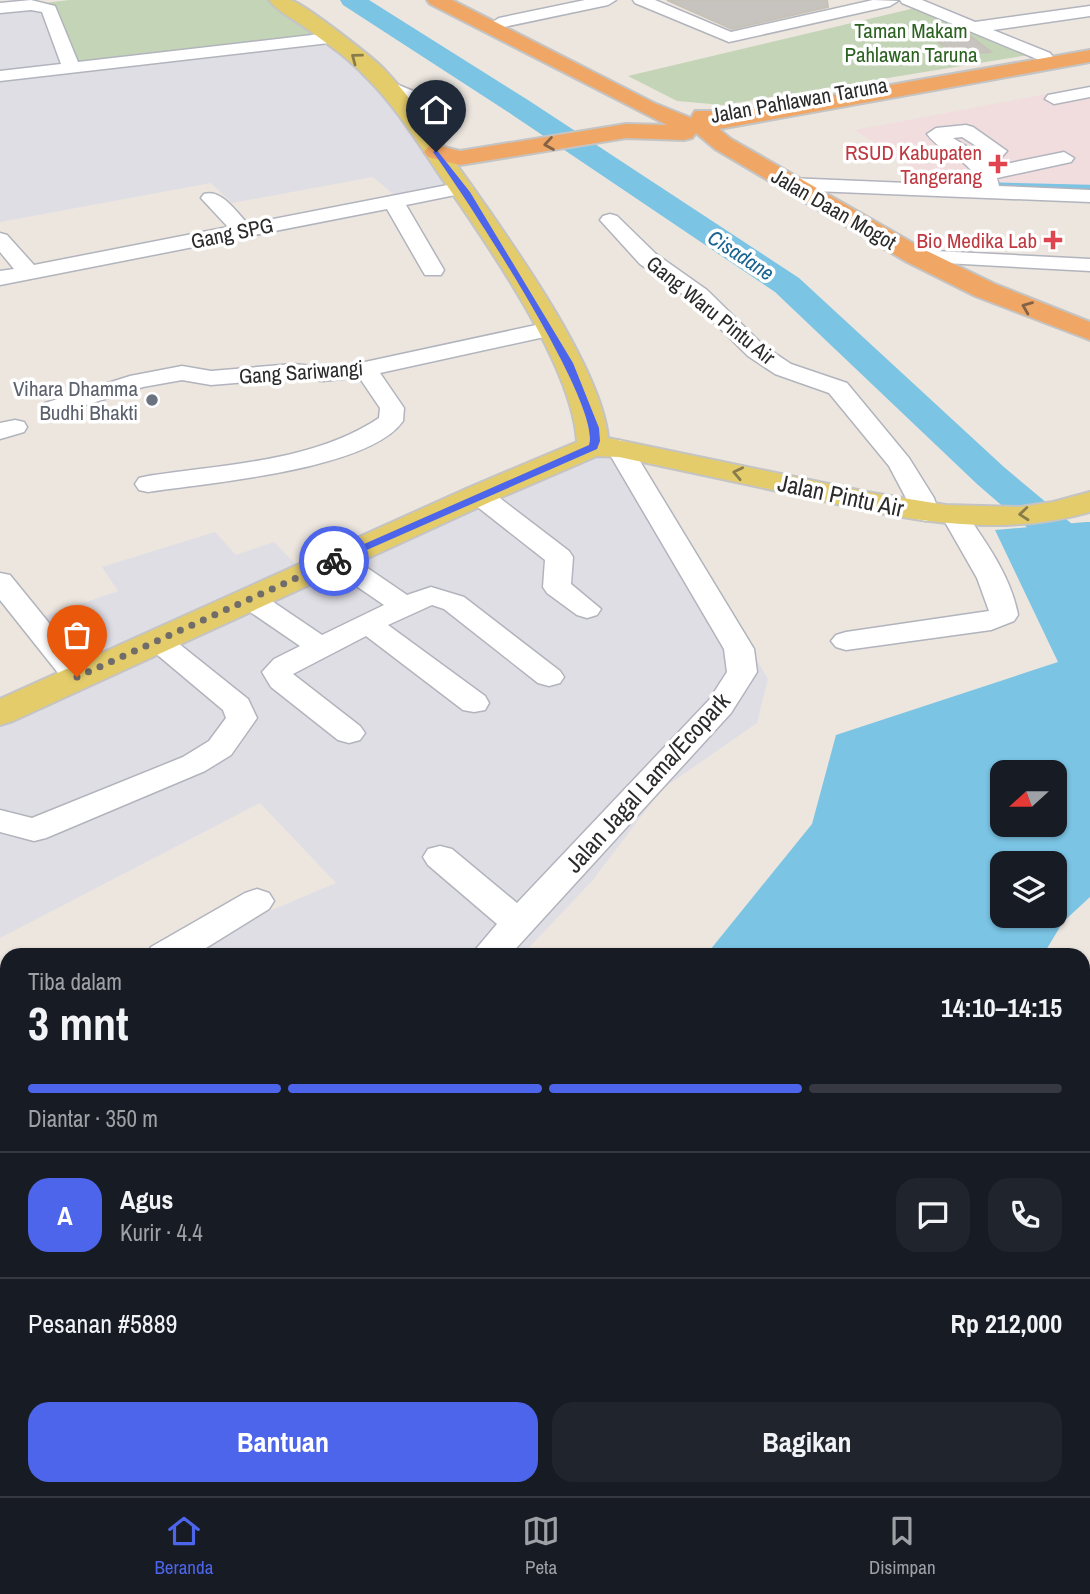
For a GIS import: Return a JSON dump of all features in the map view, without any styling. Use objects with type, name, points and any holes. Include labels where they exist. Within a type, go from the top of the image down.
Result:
[{"type":"highway","points":[[437,0],[674,121],[702,121]]},
{"type":"highway","points":[[433,146],[460,158],[621,132],[684,133],[733,151],[738,147],[737,137],[743,114],[687,110],[663,105],[454,0]]},
{"type":"highway","name":"Jalan Pahlawan Taruna","points":[[743,114],[1090,49]]},
{"type":"highway","name":"Jalan Pahlawan Taruna","points":[[702,121],[1090,56]]},
{"type":"highway","points":[[621,132],[646,121],[646,108]]},
{"type":"highway","name":"Jalan Daan Mogot","points":[[702,121],[733,151],[916,256],[985,290],[1090,332]]},
{"type":"main road","points":[[0,713],[602,441],[569,363],[550,329],[463,188],[433,146],[384,84],[363,63],[279,0]]},
{"type":"main road","name":"Jalan Pintu Air","points":[[602,441],[951,514],[1023,515],[1082,505]]},
{"type":"street","points":[[499,23],[608,0]]},
{"type":"street","points":[[640,0],[729,37],[890,1]]},
{"type":"street","points":[[917,0],[1036,58]]},
{"type":"street","points":[[1071,0],[1090,8]]},
{"type":"street","points":[[0,8],[31,5],[49,9],[71,67]]},
{"type":"street","points":[[975,27],[1090,8]]},
{"type":"street","points":[[0,76],[330,38]]},
{"type":"street","points":[[995,46],[1036,58]]},
{"type":"street","points":[[1054,99],[1090,92]]},
{"type":"street","points":[[986,178],[1064,158]]},
{"type":"street","points":[[788,184],[986,178],[1090,180]]},
{"type":"street","points":[[986,178],[1090,196]]},
{"type":"street","name":"Gang SPG","points":[[0,278],[463,188]]},
{"type":"street","points":[[211,198],[243,231]]},
{"type":"street","points":[[393,201],[433,270]]},
{"type":"street","name":"Gang Waru Pintu Air","points":[[610,220],[648,259],[698,295],[755,351],[783,369],[838,388],[900,463],[921,498],[951,514],[968,536],[1002,601],[1004,615],[991,621],[845,641]]},
{"type":"street","points":[[0,239],[28,272]]},
{"type":"street","points":[[916,256],[1090,265]]},
{"type":"street","name":"Gang Sariwangi","points":[[54,408],[138,381],[182,373],[211,378],[293,371],[323,374],[365,369],[550,329]]},
{"type":"street","points":[[148,484],[320,457],[369,436],[391,421],[392,408],[365,369]]},
{"type":"street","name":"Jalan Jagal Lama/Ecopark","points":[[496,948],[720,706],[742,672],[739,649],[602,441]]},
{"type":"street","points":[[479,495],[559,557],[557,587],[587,609]]},
{"type":"street","points":[[337,560],[404,606]]},
{"type":"street","points":[[0,581],[77,677]]},
{"type":"street","points":[[349,733],[282,681],[277,671],[404,606],[431,596],[454,603],[549,677]]},
{"type":"street","points":[[250,599],[320,647]]},
{"type":"street","points":[[368,624],[474,703]]},
{"type":"street","points":[[0,821],[34,830],[194,764],[220,748],[242,718],[237,706],[158,641]]},
{"type":"street","points":[[440,857],[519,923]]},
{"type":"street","points":[[178,948],[257,901]]},
{"type":"shaded area","points":[[45,3],[64,65],[330,36],[381,89],[449,190],[400,200],[373,177],[232,203],[211,183],[0,222],[0,9]]},
{"type":"shaded area","name":"RSUD Kabupaten Tangerang","points":[[1090,86],[1090,202],[956,198],[855,130]]},
{"type":"shaded area","points":[[592,437],[634,452],[768,679],[757,723],[662,789],[592,881],[529,948],[182,948],[336,883],[260,803],[0,938],[0,701],[57,675],[27,622],[118,591],[102,567],[215,532],[236,555],[274,542],[299,568]]},
{"type":"green space","points":[[69,0],[275,0],[330,36],[64,65],[45,3]]},
{"type":"green space","name":"Taman Makam Pahlawan Taruna","points":[[915,8],[1028,55],[723,105],[677,101],[628,76]]},
{"type":"water","points":[[1090,522],[1090,897],[1067,918],[1067,851],[990,851],[990,928],[1059,928],[1047,948],[712,948],[812,824],[836,735],[1058,662],[995,530]]},
{"type":"building","points":[[667,0],[827,0],[828,7],[732,29]]},
{"type":"building","points":[[953,27],[965,32],[991,52],[955,55],[923,30]]},
{"type":"waterway","name":"Cisadane","points":[[352,0],[518,106],[787,285],[991,476],[1090,560]]},
{"type":"waterway","points":[[970,184],[1090,187]]},
{"type":"way so far","points":[[77,677],[334,561]]},
{"type":"place","name":"RSUD Kabupaten Tangerang","points":[[998,164]]},
{"type":"place","name":"Bio Medika Lab","points":[[1053,240]]},
{"type":"place","name":"Vihara Dhamma Budhi Bhakti","points":[[152,400]]},
{"type":"route","points":[[334,561],[593,447],[596,441],[594,428],[569,363],[467,192],[436,152]]}]
